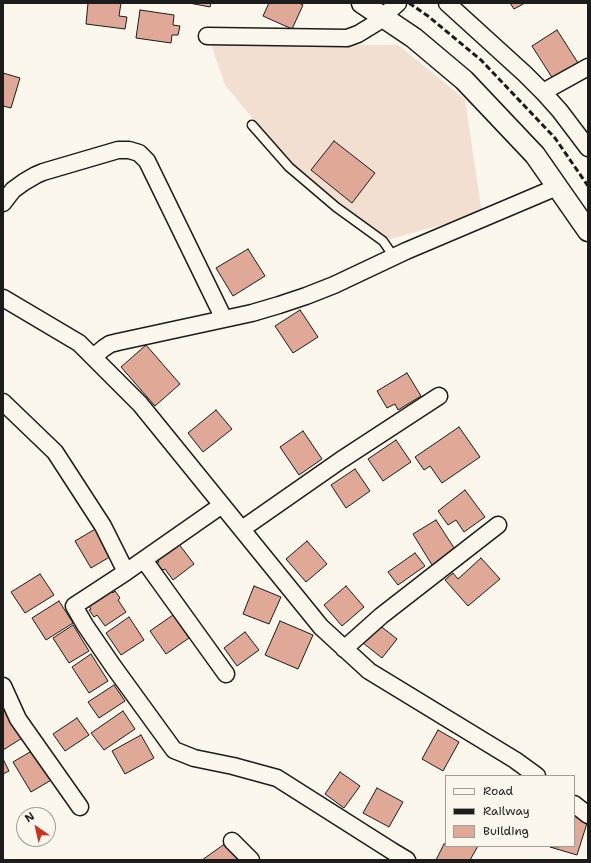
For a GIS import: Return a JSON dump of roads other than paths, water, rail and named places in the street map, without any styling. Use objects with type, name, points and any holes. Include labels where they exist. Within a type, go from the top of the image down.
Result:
[{"type":"street","points":[[362,3],[414,38],[464,80],[535,155],[588,231]]},
{"type":"street","points":[[207,36],[347,38],[368,28],[384,17],[398,3]]},
{"type":"street","points":[[446,3],[543,92],[560,111],[588,148]]},
{"type":"street","points":[[543,92],[588,67]]},
{"type":"street","points":[[3,204],[13,190],[24,182],[43,172],[118,150],[129,150],[139,153],[147,162],[224,319]]},
{"type":"street","points":[[94,357],[110,344],[258,311],[306,296],[334,285],[394,256],[557,187]]},
{"type":"street","points":[[5,302],[79,343],[94,357],[140,404],[321,627],[368,671],[515,760],[536,775]]},
{"type":"street","points":[[242,529],[340,460],[440,396]]},
{"type":"street","points":[[3,402],[55,452],[104,526],[126,572]]},
{"type":"street","points":[[222,505],[144,560],[74,606],[113,666],[174,750],[194,758],[234,766],[278,778],[407,860]]},
{"type":"street","points":[[344,649],[381,616],[498,525]]},
{"type":"street","points":[[144,560],[226,674]]},
{"type":"street","points":[[3,686],[18,719],[80,807]]},
{"type":"street","points":[[575,805],[588,815]]},
{"type":"street","points":[[232,841],[251,860]]},
{"type":"lane","points":[[252,125],[289,167],[336,207],[383,242],[394,256]]},
{"type":"railway","points":[[409,3],[428,16],[481,60],[555,138],[588,186]]}]
